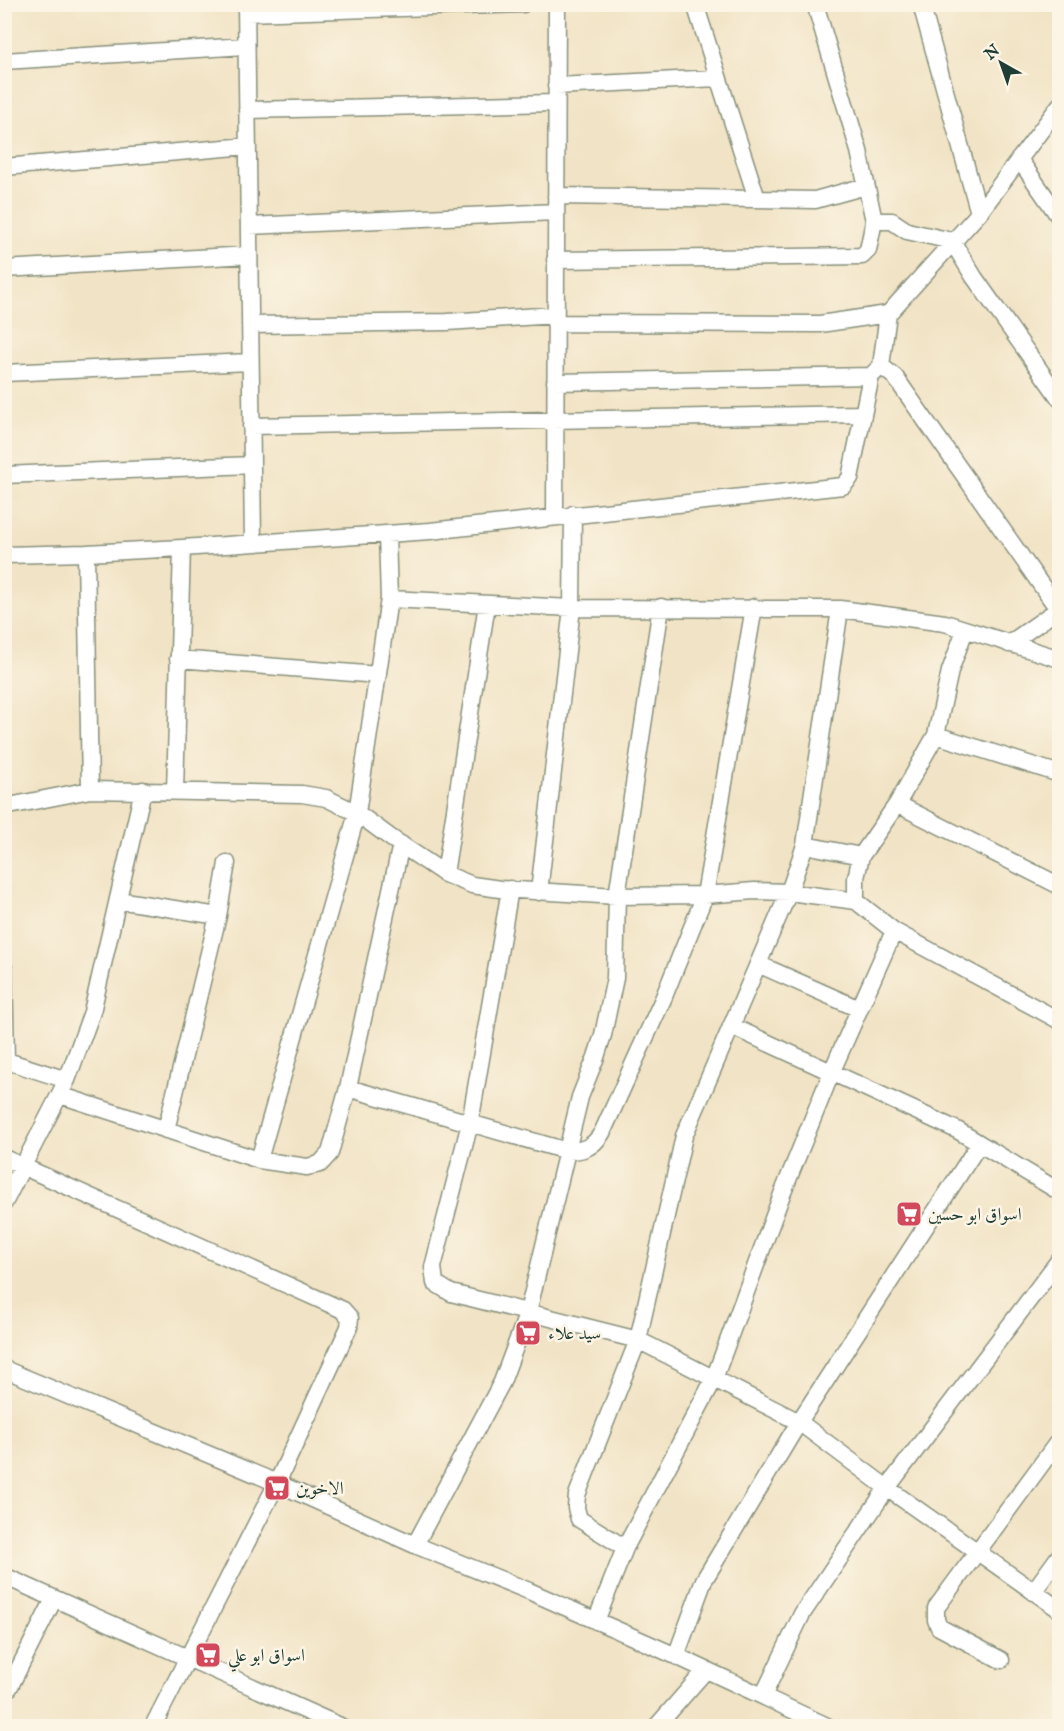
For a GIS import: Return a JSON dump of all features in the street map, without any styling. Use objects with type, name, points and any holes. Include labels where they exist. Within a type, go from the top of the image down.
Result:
[{"type":"street","points":[[253,542],[246,9],[523,4]]},
{"type":"street","points":[[555,516],[556,4]]},
{"type":"street","points":[[695,4],[757,199]]},
{"type":"street","points":[[555,260],[862,256],[868,250],[874,221],[859,151],[815,4]]},
{"type":"street","points":[[921,4],[979,213]]},
{"type":"street","points":[[4,61],[246,46]]},
{"type":"street","points":[[247,110],[556,94],[718,78]]},
{"type":"street","points":[[4,555],[182,548],[430,531],[843,486],[850,478],[888,314],[979,213],[1059,105]]},
{"type":"street","points":[[4,167],[248,146]]},
{"type":"street","points":[[1019,159],[1059,218]]},
{"type":"street","points":[[249,226],[556,204],[757,199],[815,200],[866,186]]},
{"type":"street","points":[[874,221],[892,221],[908,231],[952,241],[974,277],[1059,399]]},
{"type":"street","points":[[4,269],[249,255]]},
{"type":"street","points":[[250,325],[555,319],[820,324],[888,314]]},
{"type":"street","points":[[4,374],[250,362]]},
{"type":"street","points":[[555,382],[876,371],[895,377],[1059,608],[1009,644]]},
{"type":"street","points":[[251,426],[863,414]]},
{"type":"street","points":[[4,475],[252,465]]},
{"type":"street","points":[[539,892],[572,608],[573,514]]},
{"type":"street","points":[[259,1160],[357,813],[389,600],[387,534]]},
{"type":"street","points":[[175,790],[182,548]]},
{"type":"street","points":[[86,553],[90,790]]},
{"type":"street","points":[[389,600],[572,608],[840,609],[945,624],[1059,659]]},
{"type":"street","points":[[446,874],[487,604]]},
{"type":"street","points":[[415,1545],[502,1382],[528,1312],[580,1097],[597,1057],[615,978],[617,896],[661,607]]},
{"type":"street","points":[[348,1088],[567,1151],[581,1151],[589,1148],[602,1133],[663,999],[705,895],[754,608]]},
{"type":"street","points":[[625,1548],[579,1519],[576,1509],[578,1495],[638,1340],[684,1136],[789,892],[805,845],[840,609]]},
{"type":"street","points":[[856,901],[856,878],[861,856],[897,804],[936,735],[950,671],[965,630]]},
{"type":"street","points":[[178,659],[378,675]]},
{"type":"street","points":[[936,735],[1059,774]]},
{"type":"street","points":[[4,807],[90,790],[302,794],[326,798],[357,813],[446,874],[472,885],[539,892],[617,896],[705,895],[754,891],[789,892],[856,901],[894,931],[1059,1020]]},
{"type":"street","points":[[4,1203],[64,1088],[92,1012],[143,790]]},
{"type":"street","points":[[897,804],[1059,886]]},
{"type":"street","points":[[4,968],[5,1060],[64,1088],[166,1130],[259,1160],[307,1167],[320,1164],[330,1153],[348,1088],[401,844]]},
{"type":"street","points":[[805,845],[861,856]]},
{"type":"street","points":[[166,1130],[218,916],[227,863]]},
{"type":"street","points":[[510,889],[470,1123],[433,1267],[435,1283],[451,1293],[638,1340],[799,1422],[887,1488],[1059,1610]]},
{"type":"street","points":[[118,900],[218,916]]},
{"type":"street","points":[[596,1621],[625,1548],[714,1379],[781,1197],[832,1071],[894,931]]},
{"type":"street","points":[[758,964],[859,1009]]},
{"type":"street","points":[[731,1026],[957,1130],[1059,1192]]},
{"type":"street","points":[[675,1656],[704,1580],[799,1422],[980,1144]]},
{"type":"street","points":[[4,1158],[342,1310],[350,1318],[349,1327],[277,1483],[153,1726]]},
{"type":"street","points":[[763,1696],[802,1614],[887,1488],[1059,1259]]},
{"type":"street","points":[[4,1369],[277,1483],[415,1545],[596,1621],[827,1726]]},
{"type":"street","points":[[1001,1660],[939,1627],[936,1620],[936,1608],[1059,1439]]},
{"type":"street","points":[[1033,1592],[1059,1555]]},
{"type":"street","points":[[4,1576],[340,1726]]},
{"type":"street","points":[[9,1688],[54,1599]]},
{"type":"street","points":[[657,1726],[706,1670]]},
{"type":"place","name":"اسواق ابو حسين","points":[[909,1214]]},
{"type":"place","name":"سيد علاء","points":[[528,1333]]},
{"type":"place","name":"الاخوين","points":[[277,1488]]},
{"type":"place","name":"اسواق ابو علي","points":[[208,1655]]}]
